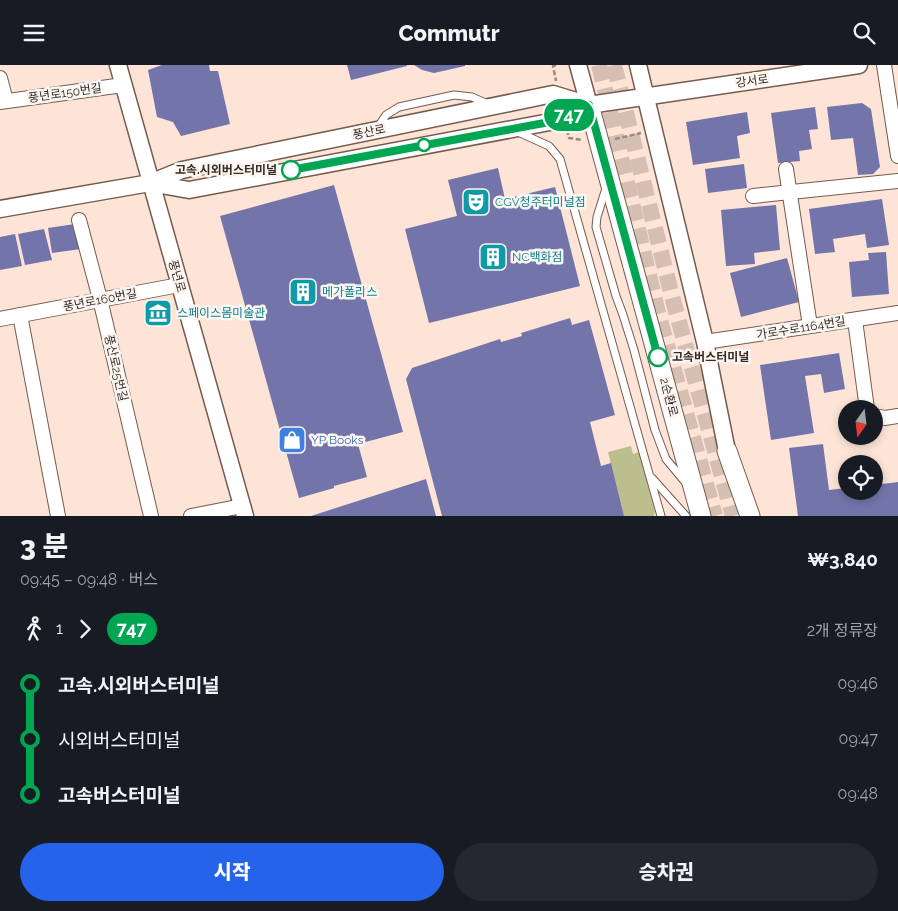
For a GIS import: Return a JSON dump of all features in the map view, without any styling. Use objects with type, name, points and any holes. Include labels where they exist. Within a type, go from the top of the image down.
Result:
[{"type":"main road","name":"2순환로","points":[[589,105],[701,516]]},
{"type":"main road","points":[[727,451],[746,516]]},
{"type":"main road","points":[[727,451],[750,516]]},
{"type":"street","name":"풍년로","points":[[118,65],[244,511]]},
{"type":"street","points":[[578,65],[589,105]]},
{"type":"street","points":[[638,65],[705,343],[727,451]]},
{"type":"street","name":"강서로","points":[[645,97],[859,65]]},
{"type":"street","points":[[884,65],[898,156]]},
{"type":"street","name":"풍년로150번길","points":[[0,78],[3,101],[123,85]]},
{"type":"street","name":"풍산로","points":[[0,209],[150,183],[182,170],[553,95],[589,105]]},
{"type":"street","name":"풍산로","points":[[150,183],[189,190],[555,121],[589,105],[645,97]]},
{"type":"street","points":[[786,169],[810,326]]},
{"type":"street","points":[[753,196],[898,181]]},
{"type":"street","name":"풍산로25번길","points":[[79,220],[100,299],[151,516]]},
{"type":"street","name":"풍년로160번길","points":[[0,319],[180,285]]},
{"type":"street","name":"가로수로1164번길","points":[[705,343],[898,313]]},
{"type":"street","points":[[20,315],[58,516]]},
{"type":"street","points":[[854,319],[866,400]]},
{"type":"street","points":[[883,418],[898,416]]},
{"type":"street","points":[[191,516],[244,511]]},
{"type":"lane","points":[[510,129],[549,146],[560,159],[661,516]]},
{"type":"lane","points":[[650,476],[686,516]]},
{"type":"path","points":[[556,65],[553,66],[558,87]]},
{"type":"path","points":[[566,125],[569,138],[599,143],[653,130]]},
{"type":"green space","points":[[631,446],[633,454],[639,452],[655,512],[654,516],[624,516],[608,452]]},
{"type":"building","points":[[162,65],[209,65],[210,71],[218,71],[230,124],[181,136],[173,122],[157,117],[148,70]]},
{"type":"building","points":[[347,65],[407,65],[407,66],[351,80]]},
{"type":"building","points":[[414,65],[465,66],[434,73],[422,70]]},
{"type":"building","points":[[862,103],[871,109],[880,167],[873,174],[858,175],[853,138],[831,140],[827,107]]},
{"type":"building","points":[[815,107],[818,129],[809,130],[812,149],[799,151],[800,161],[778,163],[771,113]]},
{"type":"building","points":[[747,112],[750,133],[737,136],[740,158],[693,165],[686,122]]},
{"type":"building","points":[[744,164],[747,188],[708,193],[705,169]]},
{"type":"building","name":"NC백화점","points":[[498,168],[505,199],[555,187],[580,286],[429,323],[405,229],[457,216],[448,180]]},
{"type":"building","name":"메가폴리스","points":[[334,185],[403,432],[358,444],[367,477],[299,498],[220,216]]},
{"type":"building","points":[[882,199],[889,245],[867,248],[865,234],[833,239],[835,252],[815,254],[809,209]]},
{"type":"building","points":[[776,205],[780,250],[754,253],[755,264],[726,266],[721,210]]},
{"type":"building","points":[[75,224],[81,249],[52,253],[48,228]]},
{"type":"building","points":[[44,229],[52,260],[25,265],[18,234]]},
{"type":"building","points":[[15,234],[22,266],[0,270],[0,237]]},
{"type":"building","points":[[886,252],[889,294],[852,297],[849,262],[869,260],[868,253]]},
{"type":"building","points":[[787,258],[799,302],[741,317],[730,273]]},
{"type":"building","points":[[570,318],[572,325],[589,320],[596,345],[615,415],[590,422],[601,466],[611,463],[624,516],[442,516],[406,379],[412,368],[500,339],[501,342],[522,336],[521,333]]},
{"type":"building","points":[[839,353],[845,389],[824,393],[821,374],[805,376],[814,433],[771,440],[760,365]]},
{"type":"building","points":[[823,444],[829,490],[838,489],[838,500],[883,500],[883,484],[898,482],[898,516],[798,516],[789,448]]},
{"type":"building","points":[[426,479],[436,516],[311,516]]},
{"type":"tunnel","points":[[599,65],[658,313],[715,516]]},
{"type":"tunnel","points":[[614,65],[674,304],[733,516]]},
{"type":"bus line","name":"747","points":[[291,170],[555,121],[589,105],[658,357]]},
{"type":"place","name":"고속.시외버스터미널","points":[[291,170]]},
{"type":"place","name":"CGV청주터미널점","points":[[476,202]]},
{"type":"place","name":"NC백화점","points":[[493,257]]},
{"type":"place","name":"메가폴리스","points":[[303,292]]},
{"type":"place","name":"스페이스몸미술관","points":[[158,313]]},
{"type":"place","name":"고속버스터미널","points":[[658,357]]},
{"type":"place","name":"YP Books","points":[[292,440]]}]
